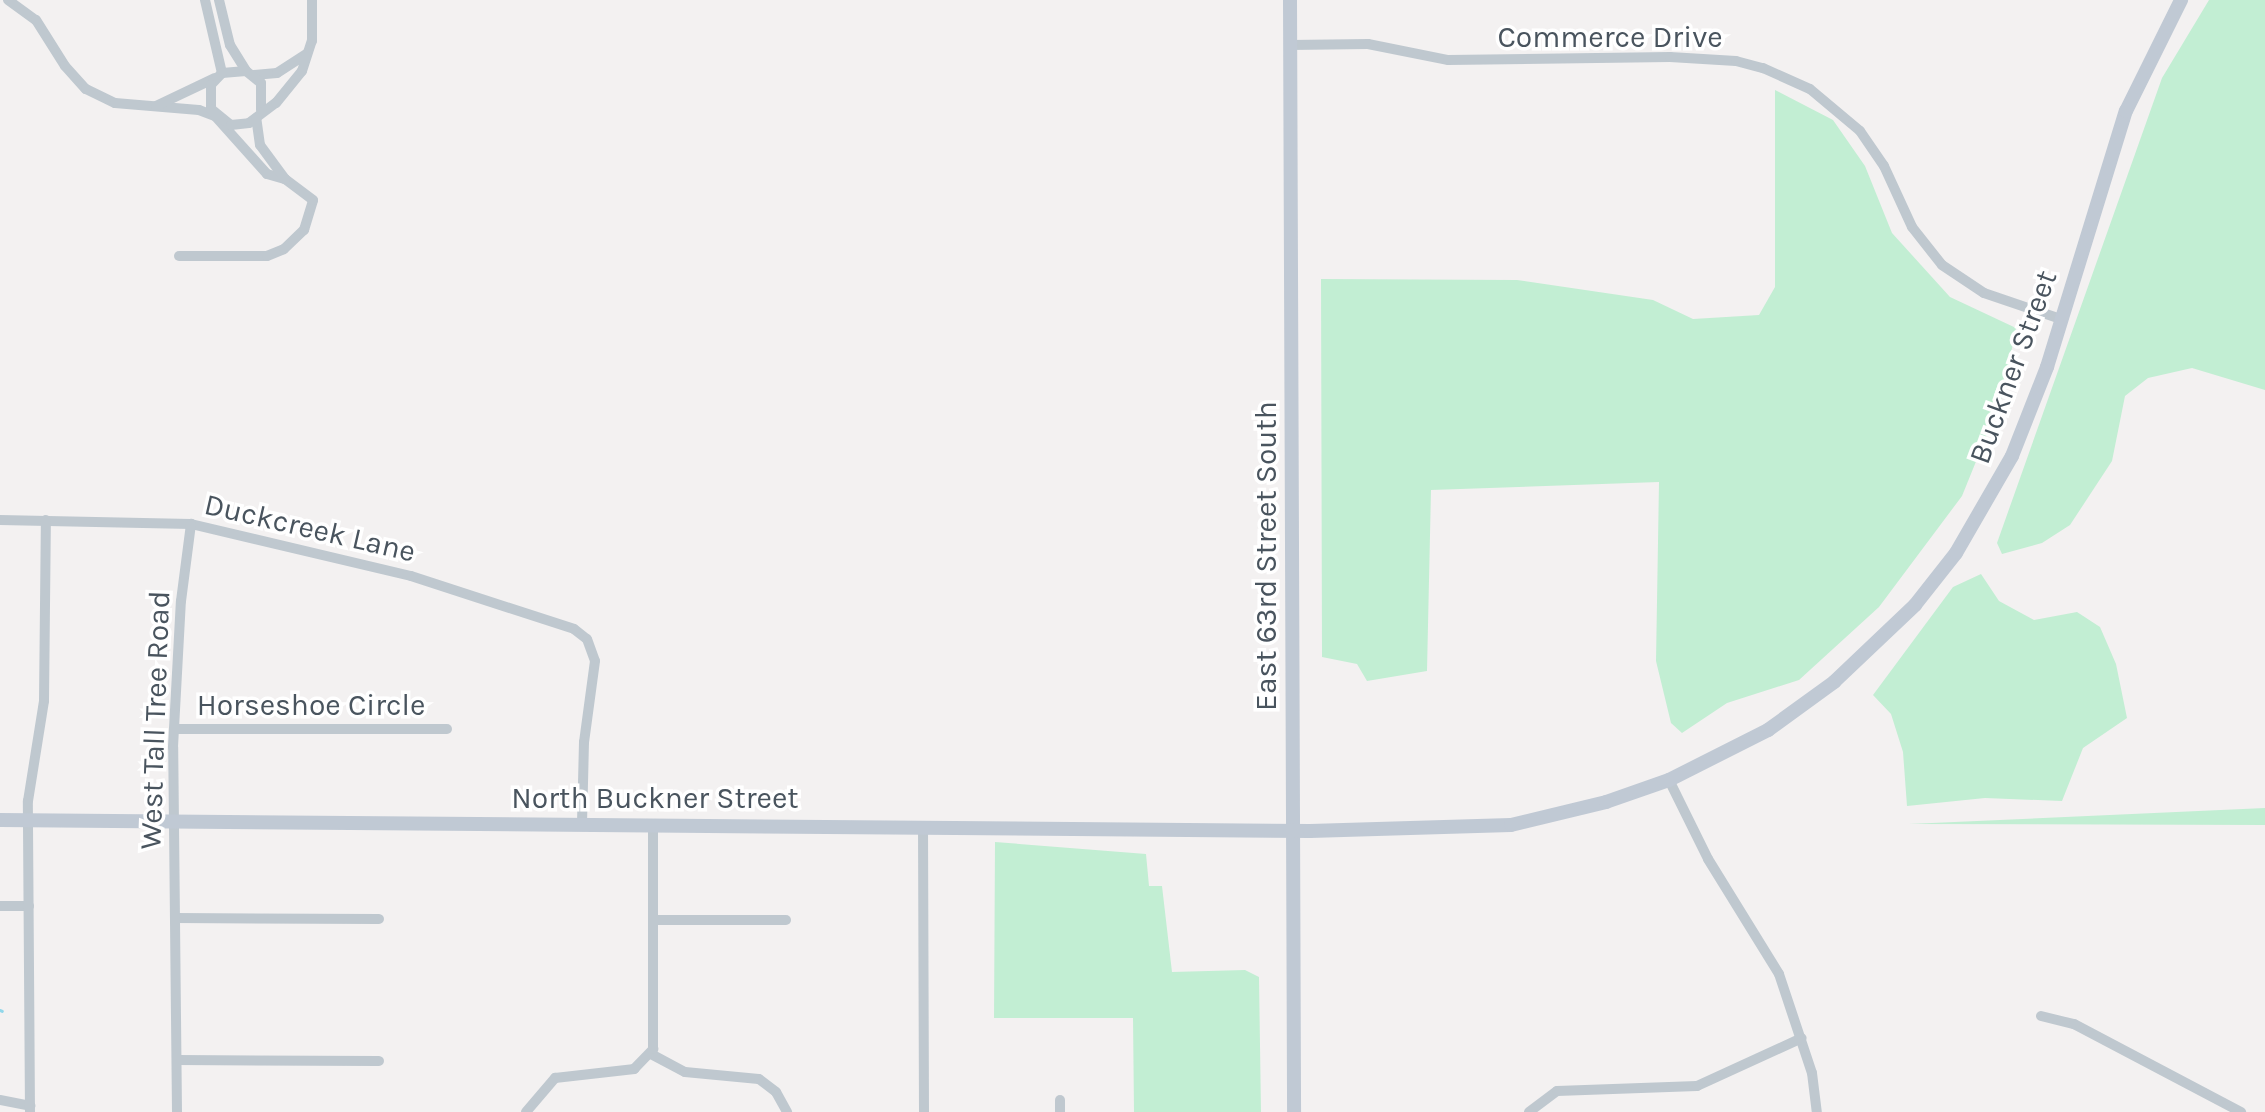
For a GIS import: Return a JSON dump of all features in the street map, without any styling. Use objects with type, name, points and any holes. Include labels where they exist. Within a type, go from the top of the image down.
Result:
[{"type":"main road","name":"East 63rd Street South","points":[[1290,0],[1294,1112]]},
{"type":"main road","name":"Buckner Street","points":[[1310,831],[1511,825],[1606,802],[1669,780],[1790,714],[1862,658],[1915,605],[1956,553],[2007,467],[2061,319],[2126,111],[2181,0]]},
{"type":"main road","name":"North Buckner Street","points":[[0,820],[1310,831]]},
{"type":"street","points":[[8,0],[36,20],[65,66],[86,89],[115,103],[215,116],[240,125],[259,114],[292,85],[312,41],[312,0]]},
{"type":"street","points":[[205,0],[219,76],[209,93],[215,116],[267,174],[285,179]]},
{"type":"street","points":[[179,256],[267,256],[284,249],[304,230],[313,208],[313,200],[285,179],[260,145],[259,114],[264,92],[230,45],[219,0]]},
{"type":"street","name":"Commerce Drive","points":[[1290,45],[1368,44],[1448,60],[1670,57],[1736,61],[1763,68],[1810,89],[1860,131],[1884,166],[1912,227],[1942,265],[1984,293],[2061,319]]},
{"type":"street","points":[[154,107],[219,76],[277,73],[306,54]]},
{"type":"street","name":"Duckcreek Lane","points":[[0,520],[191,524],[328,554],[535,614],[581,633],[592,649],[582,823]]},
{"type":"street","points":[[0,1100],[30,1109],[29,774],[44,701],[46,520]]},
{"type":"street","name":"West Tall Tree Road","points":[[177,1112],[174,729],[191,524]]},
{"type":"street","name":"Horseshoe Circle","points":[[174,729],[447,729]]},
{"type":"street","points":[[1669,780],[1708,859],[1779,974],[1802,1038],[1817,1112]]},
{"type":"street","points":[[526,1112],[555,1078],[624,1072],[651,1054],[655,1041],[653,824]]},
{"type":"street","points":[[923,826],[924,1112]]},
{"type":"street","points":[[0,906],[29,906]]},
{"type":"street","points":[[175,918],[379,919]]},
{"type":"street","points":[[654,920],[786,920]]},
{"type":"street","points":[[2041,1016],[2074,1024],[2241,1112]]},
{"type":"street","points":[[1531,1109],[1557,1091],[1697,1086],[1802,1038]]},
{"type":"street","points":[[651,1054],[685,1072],[759,1079],[776,1092],[787,1112]]},
{"type":"street","points":[[177,1060],[379,1061]]},
{"type":"green space","points":[[2209,0],[2265,0],[2265,390],[2192,368],[2148,378],[2125,396],[2112,461],[2070,525],[2042,543],[2002,554],[1997,543],[2162,78]]},
{"type":"green space","points":[[1775,90],[1833,120],[1865,166],[1892,233],[1950,297],[2016,328],[2003,395],[1962,496],[1879,607],[1799,680],[1727,703],[1682,733],[1671,723],[1656,661],[1659,482],[1431,490],[1427,671],[1367,681],[1357,664],[1322,657],[1321,279],[1517,280],[1653,300],[1693,319],[1759,315],[1775,287]]},
{"type":"green space","points":[[1981,574],[1999,601],[2034,620],[2077,612],[2100,627],[2116,664],[2127,718],[2083,748],[2062,801],[1985,798],[1907,806],[1903,752],[1891,714],[1873,695],[1953,587]]},
{"type":"green space","points":[[2265,808],[2265,825],[1909,824]]},
{"type":"green space","points":[[995,842],[1146,854],[1149,886],[1162,886],[1172,972],[1245,970],[1259,977],[1261,1112],[1134,1112],[1133,1018],[994,1018]]}]
